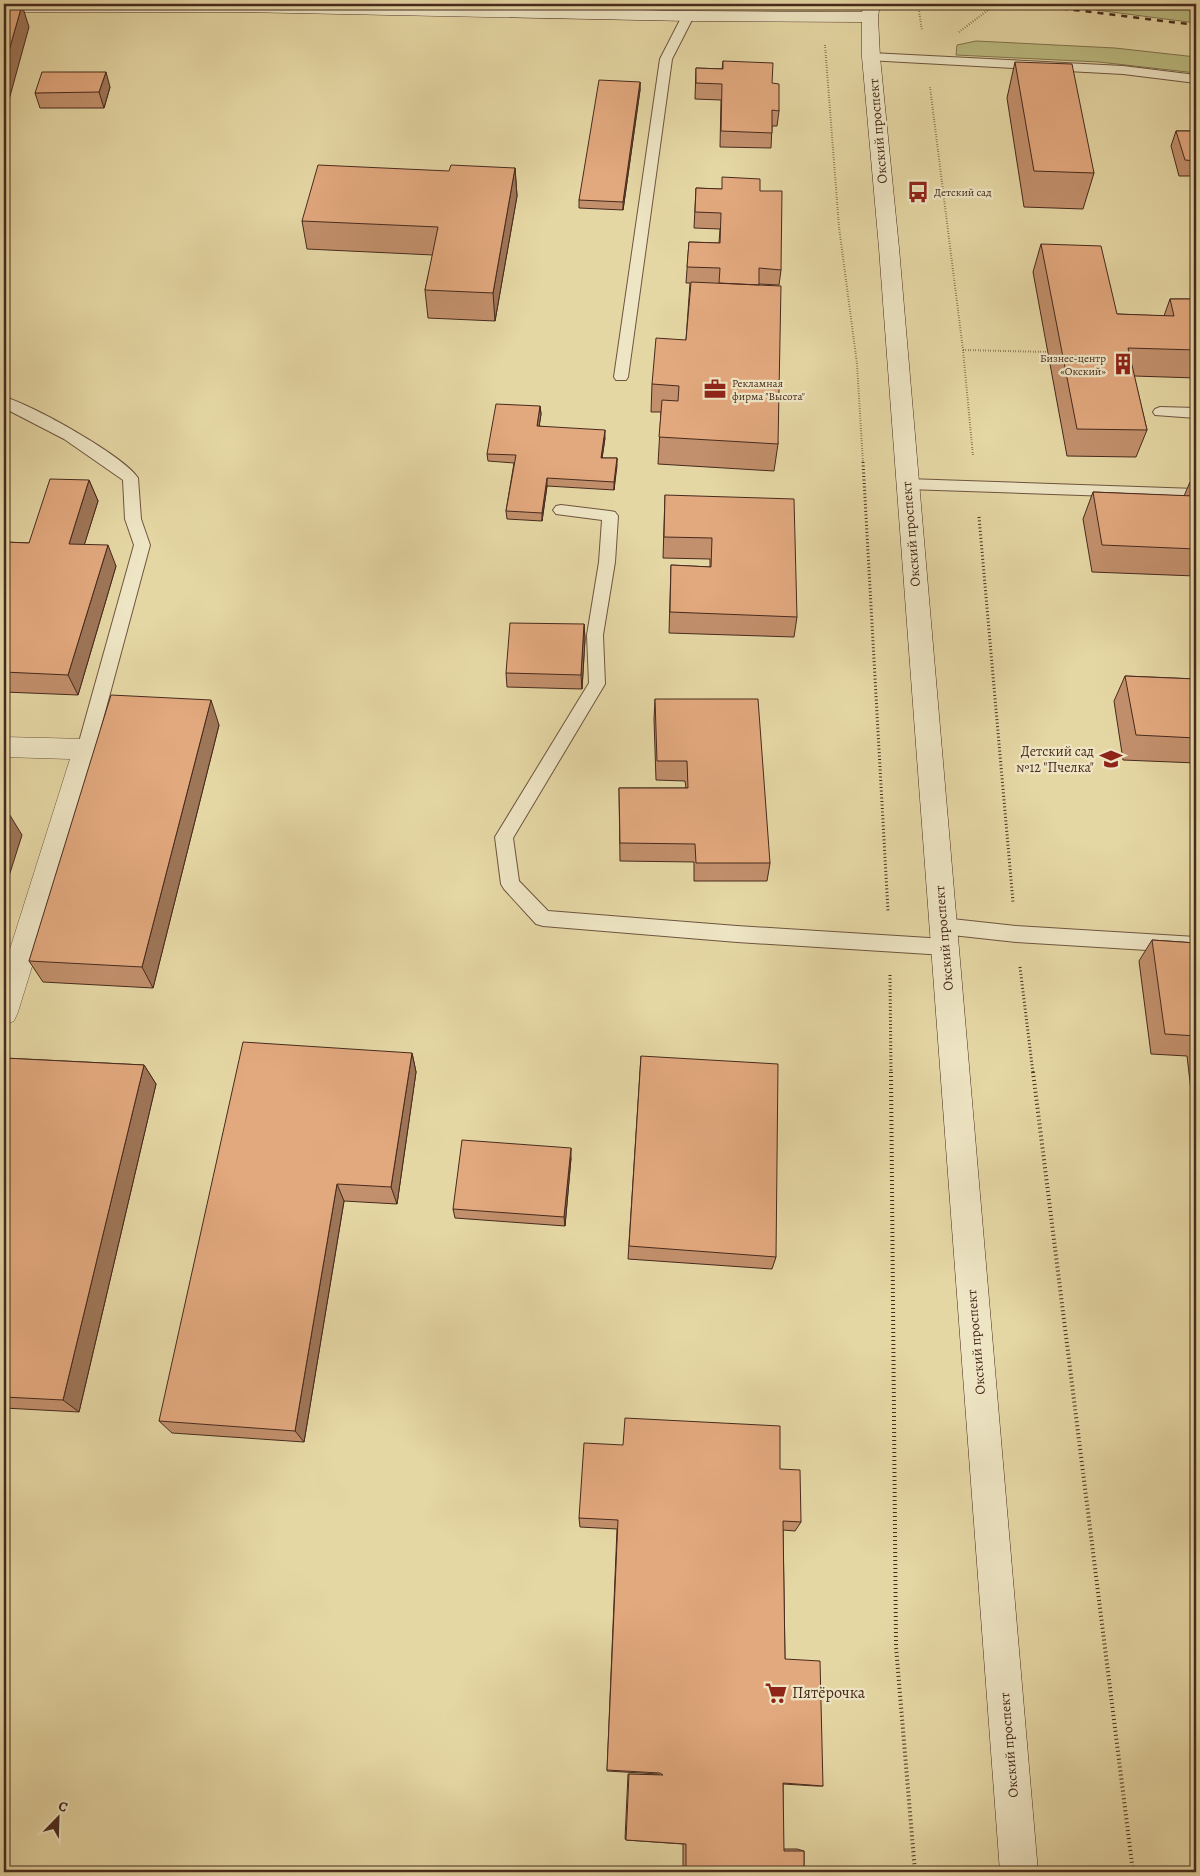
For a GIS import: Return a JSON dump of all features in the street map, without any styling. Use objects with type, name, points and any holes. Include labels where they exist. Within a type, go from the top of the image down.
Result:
[{"type":"main road","points":[[4,7],[242,7],[688,16],[871,10]]},
{"type":"main road","name":"Окский проспект","points":[[871,10],[871,57],[1019,1872]]},
{"type":"main road","points":[[4,747],[86,749],[4,1012]]},
{"type":"lane","points":[[621,376],[666,59],[688,16]]},
{"type":"lane","points":[[871,57],[1123,70],[1196,79]]},
{"type":"lane","points":[[4,402],[48,422],[101,454],[130,478],[133,519],[142,545],[86,749]]},
{"type":"lane","points":[[1160,412],[1196,413]]},
{"type":"lane","points":[[907,484],[1196,494]]},
{"type":"lane","points":[[561,510],[610,516],[607,562],[595,635],[597,684],[504,836],[510,884],[543,918],[737,934],[944,936],[1016,934],[1196,945]]},
{"type":"path","points":[[963,350],[1048,352]]},
{"type":"green space","points":[[1050,4],[1196,4],[1196,23]]},
{"type":"green space","points":[[976,41],[1115,48],[1196,57],[1196,73],[1099,62],[956,55],[957,45]]},
{"type":"building","points":[[4,5],[22,5],[4,68]]},
{"type":"building","points":[[723,61],[773,63],[772,83],[779,84],[779,111],[772,110],[772,133],[721,131],[722,84],[696,83],[696,68],[723,69]]},
{"type":"building","points":[[1015,62],[1072,64],[1094,173],[1034,171]]},
{"type":"building","points":[[42,72],[106,72],[99,92],[35,93]]},
{"type":"building","points":[[599,80],[640,82],[623,202],[579,200]]},
{"type":"building","points":[[1176,131],[1196,131],[1196,161],[1185,160]]},
{"type":"building","points":[[318,165],[449,171],[451,165],[515,168],[493,293],[425,290],[438,227],[302,221]]},
{"type":"building","points":[[722,177],[760,179],[760,191],[782,191],[781,270],[759,268],[759,285],[719,283],[720,268],[687,267],[689,242],[720,243],[721,213],[695,212],[696,188],[722,189]]},
{"type":"building","name":"Бизнес-центр «Окский»","points":[[1041,244],[1101,246],[1117,314],[1174,316],[1170,299],[1196,299],[1196,350],[1128,348],[1147,430],[1077,429]]},
{"type":"building","name":"Рекламная фирма \"Высота\"","points":[[691,282],[781,286],[778,444],[659,437],[662,400],[678,401],[679,386],[652,384],[656,338],[686,340]]},
{"type":"building","points":[[496,404],[540,406],[537,426],[605,430],[601,458],[617,458],[614,482],[547,478],[542,513],[506,511],[516,455],[487,454]]},
{"type":"building","points":[[50,479],[89,480],[69,544],[108,545],[68,675],[4,672],[4,542],[29,543]]},
{"type":"building","points":[[1190,482],[1196,482],[1196,549],[1102,545],[1093,492],[1194,496]]},
{"type":"building","points":[[665,495],[794,499],[797,617],[670,612],[671,565],[711,567],[712,538],[664,537]]},
{"type":"building","points":[[510,623],[584,624],[581,675],[506,673]]},
{"type":"building","points":[[1125,676],[1196,679],[1196,738],[1136,735]]},
{"type":"building","points":[[111,695],[211,700],[142,967],[29,961]]},
{"type":"building","points":[[655,699],[758,699],[770,863],[696,863],[695,844],[620,843],[619,788],[688,788],[687,761],[657,761]]},
{"type":"building","points":[[4,812],[8,812],[4,826]]},
{"type":"building","points":[[1152,940],[1196,943],[1196,1036],[1165,1034]]},
{"type":"building","points":[[243,1042],[412,1053],[391,1187],[337,1184],[295,1431],[159,1421]]},
{"type":"building","points":[[641,1056],[778,1064],[776,1257],[629,1246]]},
{"type":"building","points":[[4,1058],[144,1065],[63,1400],[4,1397]]},
{"type":"building","points":[[462,1140],[571,1148],[564,1217],[453,1209]]},
{"type":"building","points":[[625,1418],[780,1426],[780,1469],[800,1470],[801,1522],[783,1521],[785,1659],[820,1661],[823,1786],[783,1783],[784,1851],[804,1851],[804,1872],[686,1872],[686,1844],[626,1840],[629,1774],[663,1775],[660,1773],[607,1770],[618,1520],[579,1518],[584,1443],[623,1445]]},
{"type":"railway","points":[[1026,4],[1196,25]]},
{"type":"place","name":"Детский сад","points":[[918,192]]},
{"type":"place","name":"Бизнес-центр «Окский»","points":[[1123,364]]},
{"type":"place","name":"Рекламная фирма \"Высота\"","points":[[715,389]]},
{"type":"place","name":"Детский сад №12 \"Пчелка\"","points":[[1111,759]]},
{"type":"place","name":"Пятёрочка","points":[[776,1693]]}]
